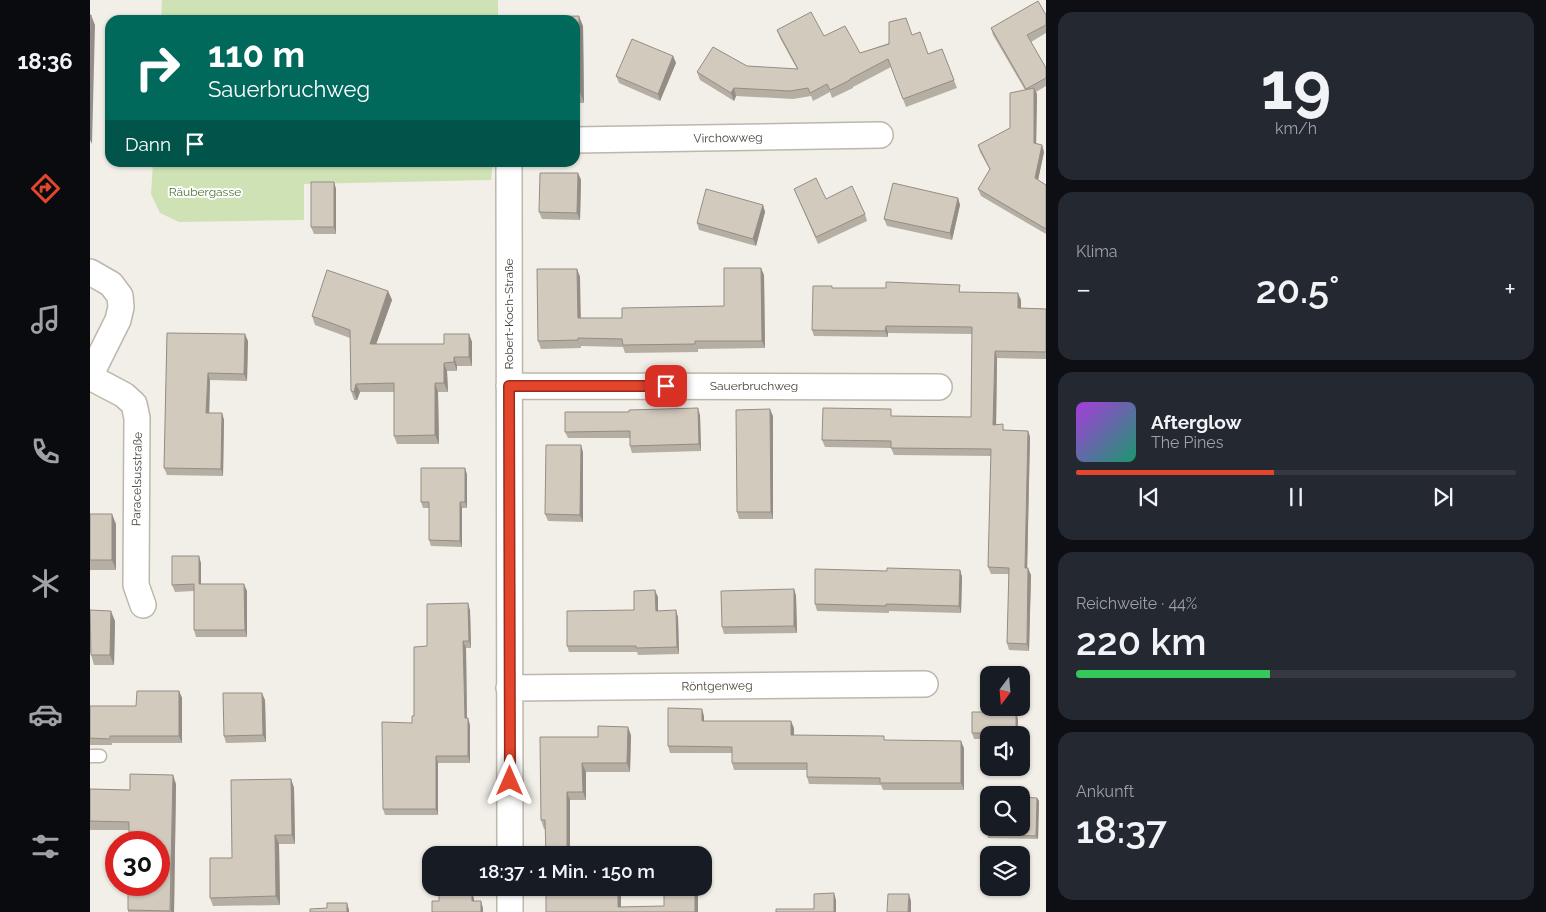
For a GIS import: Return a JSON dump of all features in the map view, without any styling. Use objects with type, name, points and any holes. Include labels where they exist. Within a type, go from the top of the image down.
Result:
[{"type":"street","name":"Virchowweg","points":[[580,140],[880,135]]},
{"type":"street","name":"Robert-Koch-Straße","points":[[509,167],[510,846]]},
{"type":"street","name":"Paracelsusstraße","points":[[90,272],[111,284],[120,296],[121,306],[118,320],[90,376],[124,395],[134,404],[137,418],[136,585],[143,605]]},
{"type":"street","name":"Sauerbruchweg","points":[[509,386],[939,387]]},
{"type":"street","name":"Röntgenweg","points":[[510,688],[924,684]]},
{"type":"street","points":[[510,896],[510,912]]},
{"type":"green space","points":[[162,0],[498,0],[498,15],[161,15]]},
{"type":"green space","name":"Räubergasse","points":[[153,167],[493,167],[491,180],[304,184],[304,220],[179,222],[160,213],[151,194]]},
{"type":"building","points":[[1038,1],[1046,15],[1046,25],[1027,35],[1046,68],[1046,78],[1026,89],[991,28]]},
{"type":"building","points":[[811,12],[824,36],[845,26],[860,53],[889,44],[889,22],[906,18],[912,35],[920,32],[928,54],[942,49],[954,80],[903,99],[888,59],[830,90],[827,84],[810,93],[808,88],[790,91],[734,88],[731,93],[697,72],[713,47],[747,66],[798,69],[777,30]]},
{"type":"building","points":[[90,15],[91,15],[90,58]]},
{"type":"building","points":[[632,39],[673,56],[658,94],[616,76]]},
{"type":"building","points":[[1034,88],[1034,143],[1042,145],[1035,178],[1046,185],[1046,229],[978,189],[990,169],[978,145],[1010,128],[1010,93]]},
{"type":"building","points":[[540,173],[578,173],[577,213],[539,212]]},
{"type":"building","points":[[816,178],[826,199],[852,186],[865,214],[816,237],[794,189]]},
{"type":"building","points":[[311,182],[334,182],[334,227],[311,227]]},
{"type":"building","points":[[893,183],[958,198],[950,233],[884,219]]},
{"type":"building","points":[[706,189],[763,205],[753,239],[697,223]]},
{"type":"building","points":[[724,268],[761,268],[762,341],[695,341],[695,344],[623,345],[622,339],[578,338],[578,340],[538,341],[537,269],[577,269],[578,318],[622,318],[622,308],[724,306]]},
{"type":"building","points":[[327,270],[388,291],[370,344],[444,344],[444,334],[469,334],[469,357],[454,357],[454,362],[444,363],[444,383],[435,383],[435,435],[394,436],[394,383],[356,384],[354,392],[351,391],[350,330],[312,316]]},
{"type":"building","points":[[886,282],[960,285],[959,292],[1018,293],[1018,308],[1046,309],[1046,352],[995,351],[993,425],[1003,424],[1003,430],[1028,431],[1025,568],[1028,568],[1027,644],[1007,643],[1009,568],[988,567],[991,449],[891,448],[891,441],[822,440],[823,408],[891,409],[891,416],[971,417],[972,327],[886,326],[885,331],[812,330],[813,286],[886,288]]},
{"type":"building","points":[[167,333],[245,334],[244,374],[208,373],[206,413],[222,413],[221,469],[164,468]]},
{"type":"building","points":[[698,408],[699,444],[630,446],[630,431],[565,432],[565,412],[629,412],[629,410]]},
{"type":"building","points":[[770,409],[771,512],[737,512],[736,410]]},
{"type":"building","points":[[546,445],[581,445],[580,515],[545,514]]},
{"type":"building","points":[[421,468],[465,468],[465,502],[460,502],[460,541],[429,540],[429,502],[421,502]]},
{"type":"building","points":[[90,514],[112,514],[112,560],[90,560]]},
{"type":"building","points":[[172,556],[199,556],[199,584],[244,584],[245,630],[194,630],[194,584],[172,585]]},
{"type":"building","points":[[887,568],[960,570],[959,606],[815,604],[815,569],[887,571]]},
{"type":"building","points":[[794,589],[794,626],[722,627],[721,591]]},
{"type":"building","points":[[655,590],[656,611],[676,610],[677,647],[567,646],[567,611],[634,610],[634,591]]},
{"type":"building","points":[[468,603],[469,641],[463,641],[465,718],[468,718],[468,756],[436,756],[436,809],[383,809],[382,722],[412,723],[412,716],[414,716],[414,647],[427,646],[427,604]]},
{"type":"building","points":[[90,610],[111,611],[110,655],[91,655]]},
{"type":"building","points":[[137,691],[179,691],[179,736],[110,736],[110,739],[90,738],[90,706],[136,706]]},
{"type":"building","points":[[223,693],[262,693],[263,735],[224,736]]},
{"type":"building","points":[[668,708],[702,709],[702,721],[791,721],[791,735],[884,736],[884,740],[961,741],[961,783],[880,783],[880,778],[807,777],[807,763],[732,763],[732,747],[668,746]]},
{"type":"building","points":[[972,712],[980,712],[980,716],[1016,716],[1016,726],[980,726],[980,733],[972,733]]},
{"type":"building","points":[[598,726],[628,727],[627,763],[582,763],[583,792],[567,792],[567,846],[546,846],[545,820],[541,820],[540,737],[598,737]]},
{"type":"building","points":[[130,774],[173,775],[170,911],[128,910],[128,896],[170,896],[170,831],[129,831],[129,822],[90,821],[90,789],[130,790]]},
{"type":"building","points":[[291,779],[292,835],[275,835],[276,896],[210,898],[210,858],[232,858],[231,780]]},
{"type":"building","points":[[1030,798],[1037,798],[1036,836],[1030,836]]},
{"type":"building","points":[[834,893],[834,912],[776,912],[776,909],[814,909],[814,894]]},
{"type":"building","points":[[888,894],[909,894],[908,912],[887,912]]},
{"type":"building","points":[[439,896],[472,896],[472,901],[481,901],[481,912],[432,912],[432,901],[439,901]]},
{"type":"building","points":[[546,896],[618,896],[618,907],[664,906],[664,896],[695,896],[695,912],[546,912]]},
{"type":"building","points":[[327,903],[347,903],[347,912],[310,912],[310,909],[327,908]]},
{"type":"route","points":[[510,781],[509,386],[666,386]]}]
